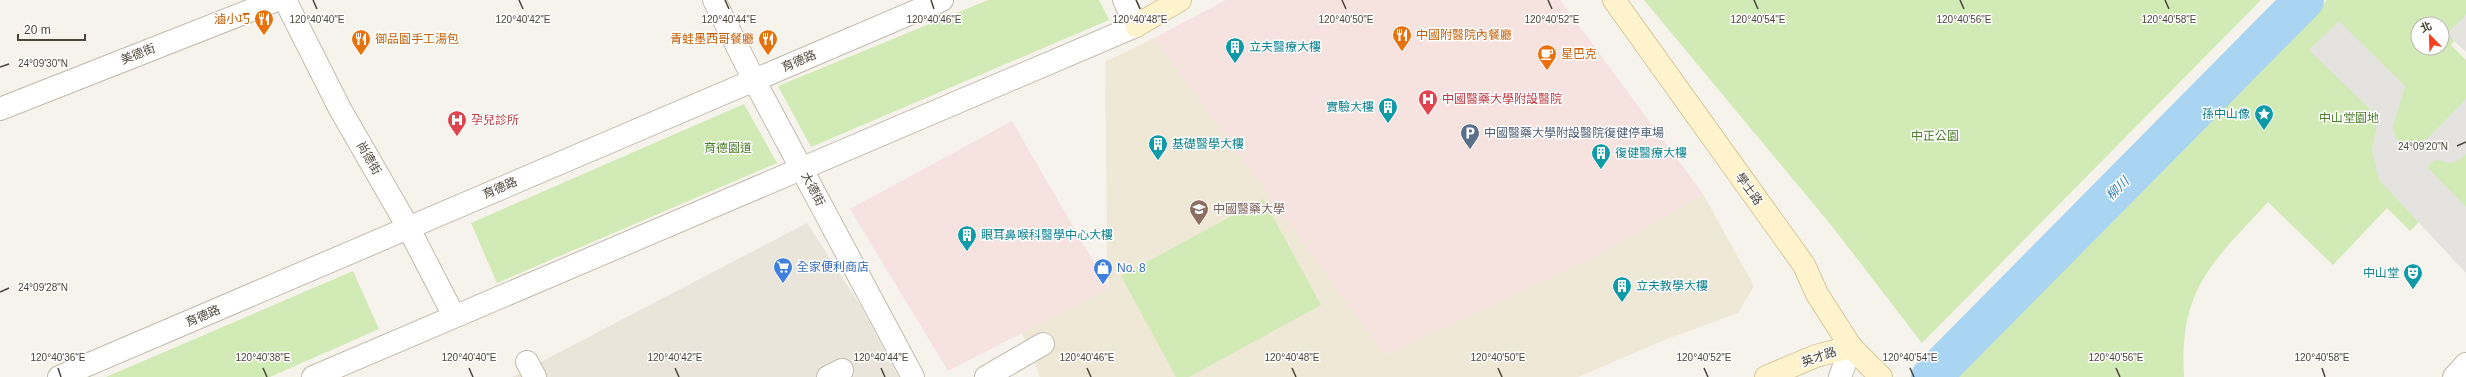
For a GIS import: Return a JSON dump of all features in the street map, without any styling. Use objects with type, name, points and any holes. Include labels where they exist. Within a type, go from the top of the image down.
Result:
[{"type":"street","name":"美德街","points":[[0,109],[277,0]]},
{"type":"street","name":"尚德街","points":[[284,0],[340,109],[408,227],[454,316]]},
{"type":"street","name":"大德街","points":[[714,0],[754,80],[914,377]]},
{"type":"street","name":"育德路","points":[[59,377],[942,0]]},
{"type":"street","points":[[1124,0],[1136,26]]},
{"type":"street","points":[[313,377],[1136,26],[1180,0]]},
{"type":"street","name":"學士路","points":[[1614,0],[1804,265],[1817,294],[1851,347],[1881,377]]},
{"type":"street","points":[[986,377],[1043,344]]},
{"type":"street","points":[[1840,377],[1851,347]]},
{"type":"street","name":"英才路","points":[[1766,377],[1816,356],[1851,347]]},
{"type":"street","points":[[2454,377],[2466,364]]},
{"type":"shaded area","name":"中國醫藥大學附設醫院","points":[[1226,0],[1560,0],[1703,194],[1593,258],[1385,355],[1154,38]]},
{"type":"shaded area","points":[[2466,15],[2466,52],[2450,37],[2450,31]]},
{"type":"shaded area","points":[[2339,21],[2405,86],[2393,127],[2396,139],[2403,146],[2413,149],[2419,147],[2466,99],[2466,154],[2461,159],[2451,163],[2436,160],[2430,163],[2428,168],[2466,207],[2466,273],[2379,180],[2372,150],[2378,117],[2309,50]]},
{"type":"shaded area","name":"中國醫藥大學","points":[[1154,38],[1385,355],[1593,258],[1703,194],[1754,286],[1738,313],[1667,339],[1578,377],[1040,377],[1022,333],[1109,288],[1107,266],[1105,62]]},
{"type":"shaded area","name":"眼耳鼻喉科醫學中心大樓","points":[[1012,121],[1109,288],[948,371],[850,209]]},
{"type":"shaded area","points":[[807,223],[860,305],[899,377],[512,377]]},
{"type":"green space","points":[[988,0],[1099,0],[1109,20],[811,147],[778,86]]},
{"type":"green space","name":"中正公園","points":[[1644,0],[2261,0],[1922,343],[1831,225]]},
{"type":"green space","name":"中山堂園地","points":[[2327,0],[2466,0],[2466,28],[2451,45],[2466,60],[2466,254],[2419,222],[2410,231],[2387,208],[2333,265],[2268,202],[2215,261],[2203,279],[2194,299],[2187,321],[2184,346],[2184,377],[1955,377]]},
{"type":"green space","name":"育德園道","points":[[744,104],[777,163],[497,283],[471,223]]},
{"type":"green space","points":[[1263,199],[1321,305],[1189,377],[1176,377],[1121,276]]},
{"type":"green space","points":[[353,271],[379,329],[270,377],[106,377]]},
{"type":"waterway","name":"柳川","points":[[1931,377],[2304,0]]},
{"type":"place","name":"滷小巧","points":[[264,36]]},
{"type":"place","name":"中國附醫院內餐廳","points":[[1402,52]]},
{"type":"place","name":"御品園手工湯包","points":[[361,56]]},
{"type":"place","name":"青蛙墨西哥餐廳","points":[[768,56]]},
{"type":"place","name":"立夫醫療大樓","points":[[1235,64]]},
{"type":"place","name":"星巴克","points":[[1547,71]]},
{"type":"place","name":"中國醫藥大學附設醫院","points":[[1428,116]]},
{"type":"place","name":"實驗大樓","points":[[1388,124]]},
{"type":"place","name":"孫中山像","points":[[2264,131]]},
{"type":"place","name":"孕兒診所","points":[[457,137]]},
{"type":"place","name":"中國醫藥大學附設醫院復健停車場","points":[[1470,150]]},
{"type":"place","name":"基礎醫學大樓","points":[[1158,161]]},
{"type":"place","name":"復健醫療大樓","points":[[1601,170]]},
{"type":"place","name":"中國醫藥大學","points":[[1199,226]]},
{"type":"place","name":"眼耳鼻喉科醫學中心大樓","points":[[967,252]]},
{"type":"place","name":"全家便利商店","points":[[783,284]]},
{"type":"place","name":"No. 8","points":[[1103,285]]},
{"type":"place","name":"中山堂","points":[[2413,290]]},
{"type":"place","name":"立夫教學大樓","points":[[1622,303]]}]
